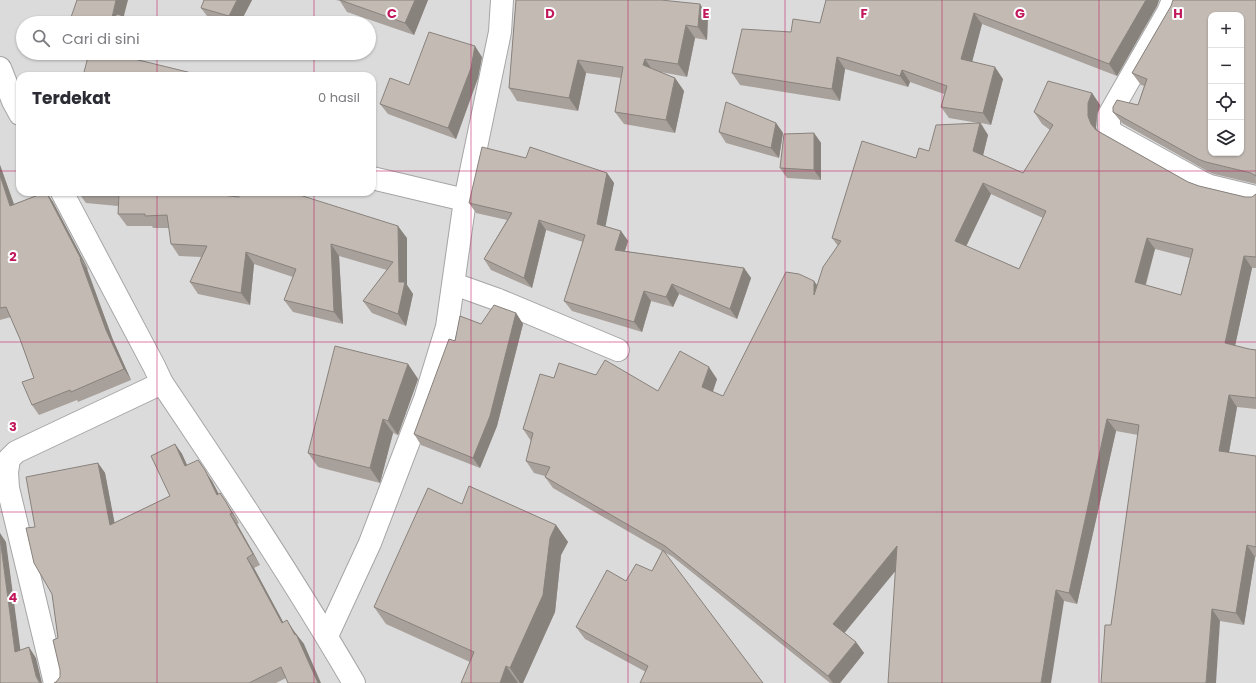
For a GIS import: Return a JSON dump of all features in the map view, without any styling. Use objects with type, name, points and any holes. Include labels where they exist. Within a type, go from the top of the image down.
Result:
[{"type":"street","points":[[327,636],[370,543],[425,399],[447,326],[465,200],[500,32],[502,0]]},
{"type":"street","points":[[1173,0],[1168,12],[1109,116],[1109,128],[1114,134],[1206,184],[1256,197]]},
{"type":"street","points":[[0,68],[16,101]]},
{"type":"street","points":[[376,179],[465,200]]},
{"type":"street","points":[[64,196],[162,383],[242,503],[327,636],[354,683]]},
{"type":"street","points":[[454,284],[496,299],[618,350]]},
{"type":"street","points":[[56,683],[8,488],[7,472],[9,459],[16,452],[162,383]]},
{"type":"shaded area","points":[[0,0],[1256,0],[1256,683],[0,683]]},
{"type":"building","points":[[77,0],[116,0],[112,16],[71,16]]},
{"type":"building","points":[[204,0],[237,0],[229,16],[201,8]]},
{"type":"building","points":[[340,0],[415,0],[405,23]]},
{"type":"building","points":[[516,0],[661,0],[700,4],[698,27],[686,25],[678,64],[645,59],[643,65],[675,78],[666,120],[615,112],[623,67],[578,60],[569,98],[509,88]]},
{"type":"building","points":[[826,0],[1146,0],[1109,64],[974,13],[961,59],[995,67],[983,113],[941,107],[947,86],[902,70],[900,76],[837,57],[832,89],[732,73],[742,29],[791,32],[793,19],[820,23]]},
{"type":"building","points":[[1173,0],[1256,0],[1256,176],[1251,173],[1198,159],[1113,112],[1113,107],[1117,100],[1138,105],[1147,79],[1132,73]]},
{"type":"building","points":[[429,32],[475,46],[471,68],[448,128],[380,104],[390,78],[409,85]]},
{"type":"building","points":[[87,60],[138,60],[188,72],[84,72]]},
{"type":"building","points":[[1048,81],[1092,93],[1088,103],[1088,116],[1091,124],[1096,130],[1188,182],[1245,197],[1252,197],[1256,194],[1256,257],[1244,256],[1225,343],[1256,350],[1256,398],[1229,395],[1219,451],[1256,456],[1256,547],[1247,545],[1236,613],[1212,609],[1206,683],[1101,683],[1105,625],[1111,625],[1139,425],[1107,419],[1069,593],[1056,590],[1041,683],[888,683],[897,546],[833,624],[856,642],[828,676],[665,546],[545,477],[550,467],[526,461],[533,433],[523,429],[540,374],[554,378],[559,363],[596,375],[605,360],[658,391],[680,351],[709,367],[702,387],[723,396],[786,272],[799,274],[814,281],[814,295],[823,267],[841,241],[832,238],[862,141],[916,158],[919,148],[929,151],[936,125],[980,123],[973,151],[1023,173],[1053,125],[1034,112]],"holes":[[[983,183],[1046,211],[1019,269],[955,241]],[[1147,238],[1193,249],[1181,295],[1135,282]]]},
{"type":"building","points":[[726,102],[776,123],[771,148],[719,132]]},
{"type":"building","points":[[814,133],[814,170],[780,168],[784,134]]},
{"type":"building","points":[[482,147],[526,158],[530,147],[607,173],[597,224],[621,231],[615,250],[744,268],[730,309],[672,284],[666,297],[644,291],[634,322],[564,301],[585,235],[539,220],[524,278],[484,259],[512,213],[469,203]]},
{"type":"building","points":[[0,175],[10,206],[36,196],[48,196],[81,259],[106,330],[124,369],[71,392],[70,390],[32,405],[22,382],[34,378],[20,339],[6,307],[0,308]]},
{"type":"building","points":[[119,196],[303,196],[398,226],[399,282],[405,282],[398,314],[363,301],[393,262],[331,244],[334,312],[284,300],[296,269],[246,252],[241,293],[190,282],[207,246],[171,244],[167,215],[145,216],[145,214],[118,214]]},
{"type":"building","points":[[494,305],[516,313],[490,416],[473,458],[414,434],[449,339],[455,341],[460,316],[481,324]]},
{"type":"building","points":[[335,346],[408,364],[388,421],[383,419],[370,468],[308,453]]},
{"type":"building","points":[[175,444],[185,466],[198,460],[205,470],[217,495],[220,493],[226,502],[232,513],[230,514],[253,554],[247,558],[282,623],[287,620],[295,635],[296,634],[318,683],[288,683],[281,667],[249,683],[54,683],[60,677],[60,670],[53,640],[58,638],[52,594],[34,563],[26,528],[35,527],[26,477],[98,463],[110,525],[170,496],[151,456]]},
{"type":"building","points":[[469,486],[556,525],[550,538],[543,595],[510,668],[506,666],[500,683],[461,683],[474,652],[374,607],[428,488],[462,504]]},
{"type":"building","points":[[0,538],[15,652],[29,647],[36,676],[41,683],[0,683]]},
{"type":"building","points":[[663,550],[763,683],[640,683],[648,666],[576,627],[607,570],[626,581],[636,564],[652,571]]}]
